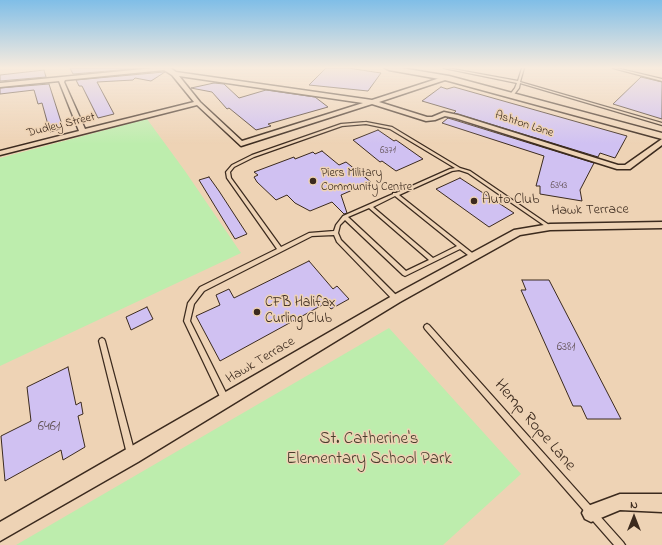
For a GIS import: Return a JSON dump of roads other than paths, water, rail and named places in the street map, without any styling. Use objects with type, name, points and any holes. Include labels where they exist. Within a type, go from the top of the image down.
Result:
[{"type":"street","points":[[66,93],[82,132]]},
{"type":"street","points":[[190,93],[198,103],[241,144],[398,93]]},
{"type":"street","name":"Ashton Lane","points":[[311,93],[372,102],[426,119],[433,119],[444,114],[456,116],[617,167],[627,167],[662,142]]},
{"type":"street","points":[[502,93],[662,136]]},
{"type":"street","name":"Dudley Street","points":[[0,153],[198,103]]},
{"type":"street","name":"Hawk Terrace","points":[[0,532],[132,456],[396,299],[518,232],[550,227],[662,225]]},
{"type":"street","points":[[591,513],[620,502],[662,503]]},
{"type":"lane","points":[[557,93],[662,124]]},
{"type":"lane","points":[[280,250],[229,178],[228,172],[233,166],[248,158],[342,125],[366,123],[391,128],[459,170]]},
{"type":"lane","points":[[396,299],[339,241],[336,233],[338,225],[345,217],[451,170],[459,170],[469,172],[550,227]]},
{"type":"lane","points":[[395,194],[474,257]]},
{"type":"lane","points":[[369,206],[432,260]]},
{"type":"lane","points":[[345,217],[405,274],[460,247]]},
{"type":"lane","points":[[226,400],[187,321],[191,302],[202,289],[312,234],[336,233]]},
{"type":"lane","name":"Hemp Rope Lane","points":[[427,327],[620,545]]},
{"type":"lane","points":[[102,341],[132,456]]},
{"type":"place","name":"Piers Military Community Centre","points":[[313,181]]},
{"type":"place","name":"Auto Club","points":[[474,201]]},
{"type":"place","name":"CFB Halifax Curling Club","points":[[257,312]]},
{"type":"park label","name":"St. Catherine's Elementary School Park","points":[[369,450]]}]
